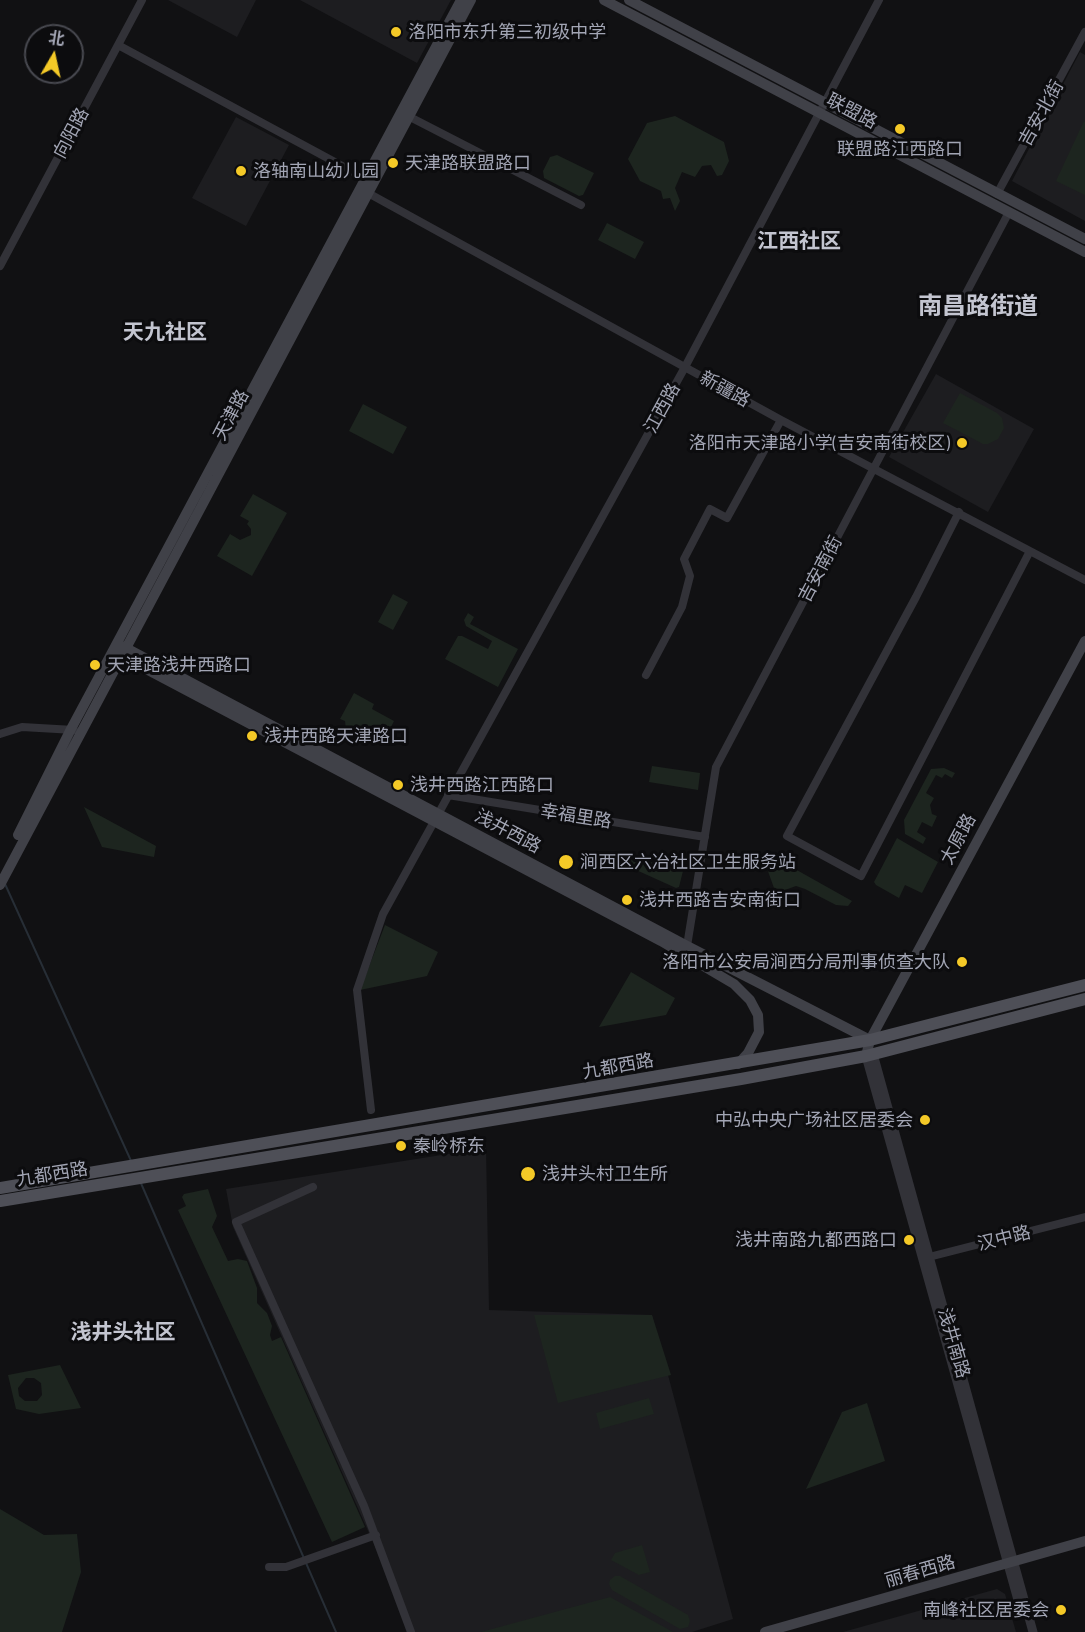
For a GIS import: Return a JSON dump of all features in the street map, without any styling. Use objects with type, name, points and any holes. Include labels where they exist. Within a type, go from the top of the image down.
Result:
[{"type":"main road","name":"天津路","points":[[120,650],[369,181],[461,0]]},
{"type":"main road","name":"天津路","points":[[0,870],[368,193],[369,181],[408,116],[471,0]]},
{"type":"main road","name":"联盟路","points":[[604,0],[998,194],[1085,240]]},
{"type":"main road","name":"联盟路","points":[[629,0],[1085,252]]},
{"type":"main road","name":"太原路","points":[[870,1055],[870,1040],[1085,641]]},
{"type":"main road","name":"浅井西路","points":[[120,650],[436,817],[870,1040]]},
{"type":"main road","name":"天津路","points":[[0,885],[76,731]]},
{"type":"main road","name":"浅井西路","points":[[436,817],[661,941],[734,984],[750,1000],[758,1016],[759,1032],[748,1053],[738,1064]]},
{"type":"main road","name":"九都西路","points":[[0,1188],[870,1040],[1085,985]]},
{"type":"main road","name":"九都西路","points":[[0,1201],[741,1079],[870,1055],[1085,999]]},
{"type":"main road","name":"丽春西路","points":[[788,1632],[1012,1566],[1085,1541]]},
{"type":"main road","name":"丽春西路","points":[[765,1632],[1012,1566],[1085,1549]]},
{"type":"street","name":"向阳路","points":[[0,266],[142,0]]},
{"type":"street","name":"江西路","points":[[371,1110],[357,990],[383,914],[685,367],[879,0]]},
{"type":"street","name":"吉安北街","points":[[998,194],[1085,32]]},
{"type":"street","points":[[118,45],[369,181]]},
{"type":"street","points":[[408,116],[580,205]]},
{"type":"street","name":"新疆路","points":[[368,193],[781,420],[1085,580]]},
{"type":"street","name":"吉安南街","points":[[687,946],[716,767],[1010,212]]},
{"type":"street","points":[[646,675],[682,607],[690,576],[684,559],[710,509],[727,518],[781,420]]},
{"type":"street","points":[[959,513],[787,836],[861,876],[1030,551]]},
{"type":"street","points":[[0,734],[22,727],[76,731]]},
{"type":"street","name":"幸福里路","points":[[448,795],[705,837]]},
{"type":"street","name":"浅井南路","points":[[870,1055],[1012,1566],[1028,1632]]},
{"type":"street","points":[[313,1187],[236,1222],[364,1506],[411,1632]]},
{"type":"street","name":"汉中路","points":[[927,1258],[1085,1217]]},
{"type":"street","points":[[269,1567],[286,1567],[376,1536]]},
{"type":"street","name":"浅井南路","points":[[1012,1566],[1034,1632]]},
{"type":"shaded area","points":[[168,0],[256,0],[237,37]]},
{"type":"shaded area","name":"洛阳市东升第三初级中学","points":[[300,0],[451,0],[417,63]]},
{"type":"shaded area","points":[[1080,52],[1085,55],[1085,221],[1012,181]]},
{"type":"shaded area","points":[[675,116],[724,142],[729,161],[722,175],[717,176],[711,165],[702,166],[695,177],[682,172],[675,188],[680,201],[675,211],[670,198],[663,199],[661,191],[640,181],[628,159],[647,123]]},
{"type":"shaded area","name":"洛轴南山幼儿园","points":[[236,117],[289,145],[246,226],[192,198]]},
{"type":"shaded area","points":[[1085,122],[1085,195],[1056,181]]},
{"type":"shaded area","points":[[557,155],[594,173],[583,195],[579,196],[544,178],[543,171],[550,157]]},
{"type":"shaded area","points":[[607,223],[644,242],[635,259],[598,240]]},
{"type":"shaded area","name":"洛阳市天津路小学(吉安南街校区)","points":[[936,374],[1034,429],[988,512],[889,457]]},
{"type":"shaded area","points":[[960,393],[1002,418],[1004,428],[998,439],[983,444],[943,423]]},
{"type":"shaded area","points":[[363,404],[407,427],[393,454],[349,431]]},
{"type":"shaded area","points":[[253,494],[287,513],[252,576],[217,556],[230,534],[240,540],[251,535],[251,529],[247,524],[249,521],[240,516]]},
{"type":"shaded area","points":[[393,594],[408,602],[393,630],[378,622]]},
{"type":"shaded area","points":[[468,613],[474,617],[470,624],[518,649],[498,687],[445,659],[458,636],[488,649],[492,641],[466,626],[464,620]]},
{"type":"shaded area","points":[[354,693],[374,704],[372,709],[394,721],[387,735],[372,728],[365,740],[346,730],[345,721],[340,719]]},
{"type":"shaded area","points":[[652,766],[700,773],[698,790],[649,782]]},
{"type":"shaded area","points":[[944,768],[955,773],[952,778],[945,774],[942,778],[936,775],[926,793],[934,798],[930,805],[932,814],[937,816],[932,827],[922,822],[917,832],[926,838],[923,844],[905,834],[904,820],[931,769]]},
{"type":"shaded area","points":[[84,807],[156,846],[154,857],[102,847]]},
{"type":"shaded area","points":[[897,838],[938,862],[922,893],[905,885],[899,898],[874,882]]},
{"type":"shaded area","points":[[770,855],[852,901],[848,906],[836,905],[796,886],[785,890],[779,902],[765,863]]},
{"type":"shaded area","points":[[615,856],[678,867],[683,871],[679,887],[676,888],[614,860]]},
{"type":"shaded area","points":[[385,925],[438,952],[427,976],[360,990]]},
{"type":"shaded area","points":[[631,972],[675,998],[666,1015],[599,1027]]},
{"type":"shaded area","points":[[486,1148],[489,1310],[652,1315],[733,1619],[692,1632],[413,1632],[233,1227],[226,1189]]},
{"type":"shaded area","points":[[208,1189],[217,1216],[212,1227],[228,1261],[238,1259],[247,1261],[257,1288],[257,1303],[267,1313],[272,1326],[270,1335],[272,1341],[281,1337],[365,1527],[332,1542],[178,1210],[186,1206],[182,1197],[184,1194]]},
{"type":"shaded area","points":[[534,1315],[652,1315],[671,1375],[558,1403]]},
{"type":"shaded area","points":[[60,1365],[81,1408],[39,1414],[16,1409],[8,1375]],"holes":[[[26,1378],[34,1378],[41,1383],[42,1395],[37,1401],[25,1401],[19,1396],[18,1388]]]},
{"type":"shaded area","points":[[649,1398],[654,1414],[600,1429],[596,1413]]},
{"type":"shaded area","points":[[867,1403],[885,1461],[806,1489],[842,1412]]},
{"type":"shaded area","points":[[0,1509],[44,1535],[77,1534],[81,1572],[62,1632],[0,1632]]},
{"type":"shaded area","points":[[642,1545],[650,1572],[639,1575],[611,1560],[615,1553]]},
{"type":"shaded area","points":[[615,1576],[620,1576],[688,1615],[690,1621],[688,1627],[680,1629],[612,1590],[610,1580]]},
{"type":"shaded area","points":[[997,1589],[1005,1594],[1016,1632],[843,1632]]},
{"type":"shaded area","points":[[610,1597],[673,1632],[481,1632]]},
{"type":"waterway","points":[[5,884],[132,1163]]},
{"type":"waterway","points":[[140,1181],[336,1632]]},
{"type":"place","name":"洛阳市东升第三初级中学","points":[[396,32]]},
{"type":"place","name":"联盟路江西路口","points":[[900,129]]},
{"type":"place","name":"天津路联盟路口","points":[[393,163]]},
{"type":"place","name":"洛轴南山幼儿园","points":[[241,171]]},
{"type":"place","name":"洛阳市天津路小学(吉安南街校区)","points":[[962,443]]},
{"type":"place","name":"天津路浅井西路口","points":[[95,665]]},
{"type":"place","name":"浅井西路天津路口","points":[[252,736]]},
{"type":"place","name":"浅井西路江西路口","points":[[398,785]]},
{"type":"place","name":"涧西区六冶社区卫生服务站","points":[[566,862]]},
{"type":"place","name":"浅井西路吉安南街口","points":[[627,900]]},
{"type":"place","name":"洛阳市公安局涧西分局刑事侦查大队","points":[[962,962]]},
{"type":"place","name":"中弘中央广场社区居委会","points":[[925,1120]]},
{"type":"place","name":"秦岭桥东","points":[[401,1146]]},
{"type":"place","name":"浅井头村卫生所","points":[[528,1174]]},
{"type":"place","name":"浅井南路九都西路口","points":[[909,1240]]},
{"type":"place","name":"南峰社区居委会","points":[[1061,1610]]},
{"type":"district","name":"江西社区","points":[[799,241]]},
{"type":"district","name":"南昌路街道","points":[[978,306]]},
{"type":"district","name":"天九社区","points":[[165,332]]},
{"type":"district","name":"浅井头社区","points":[[123,1332]]}]
